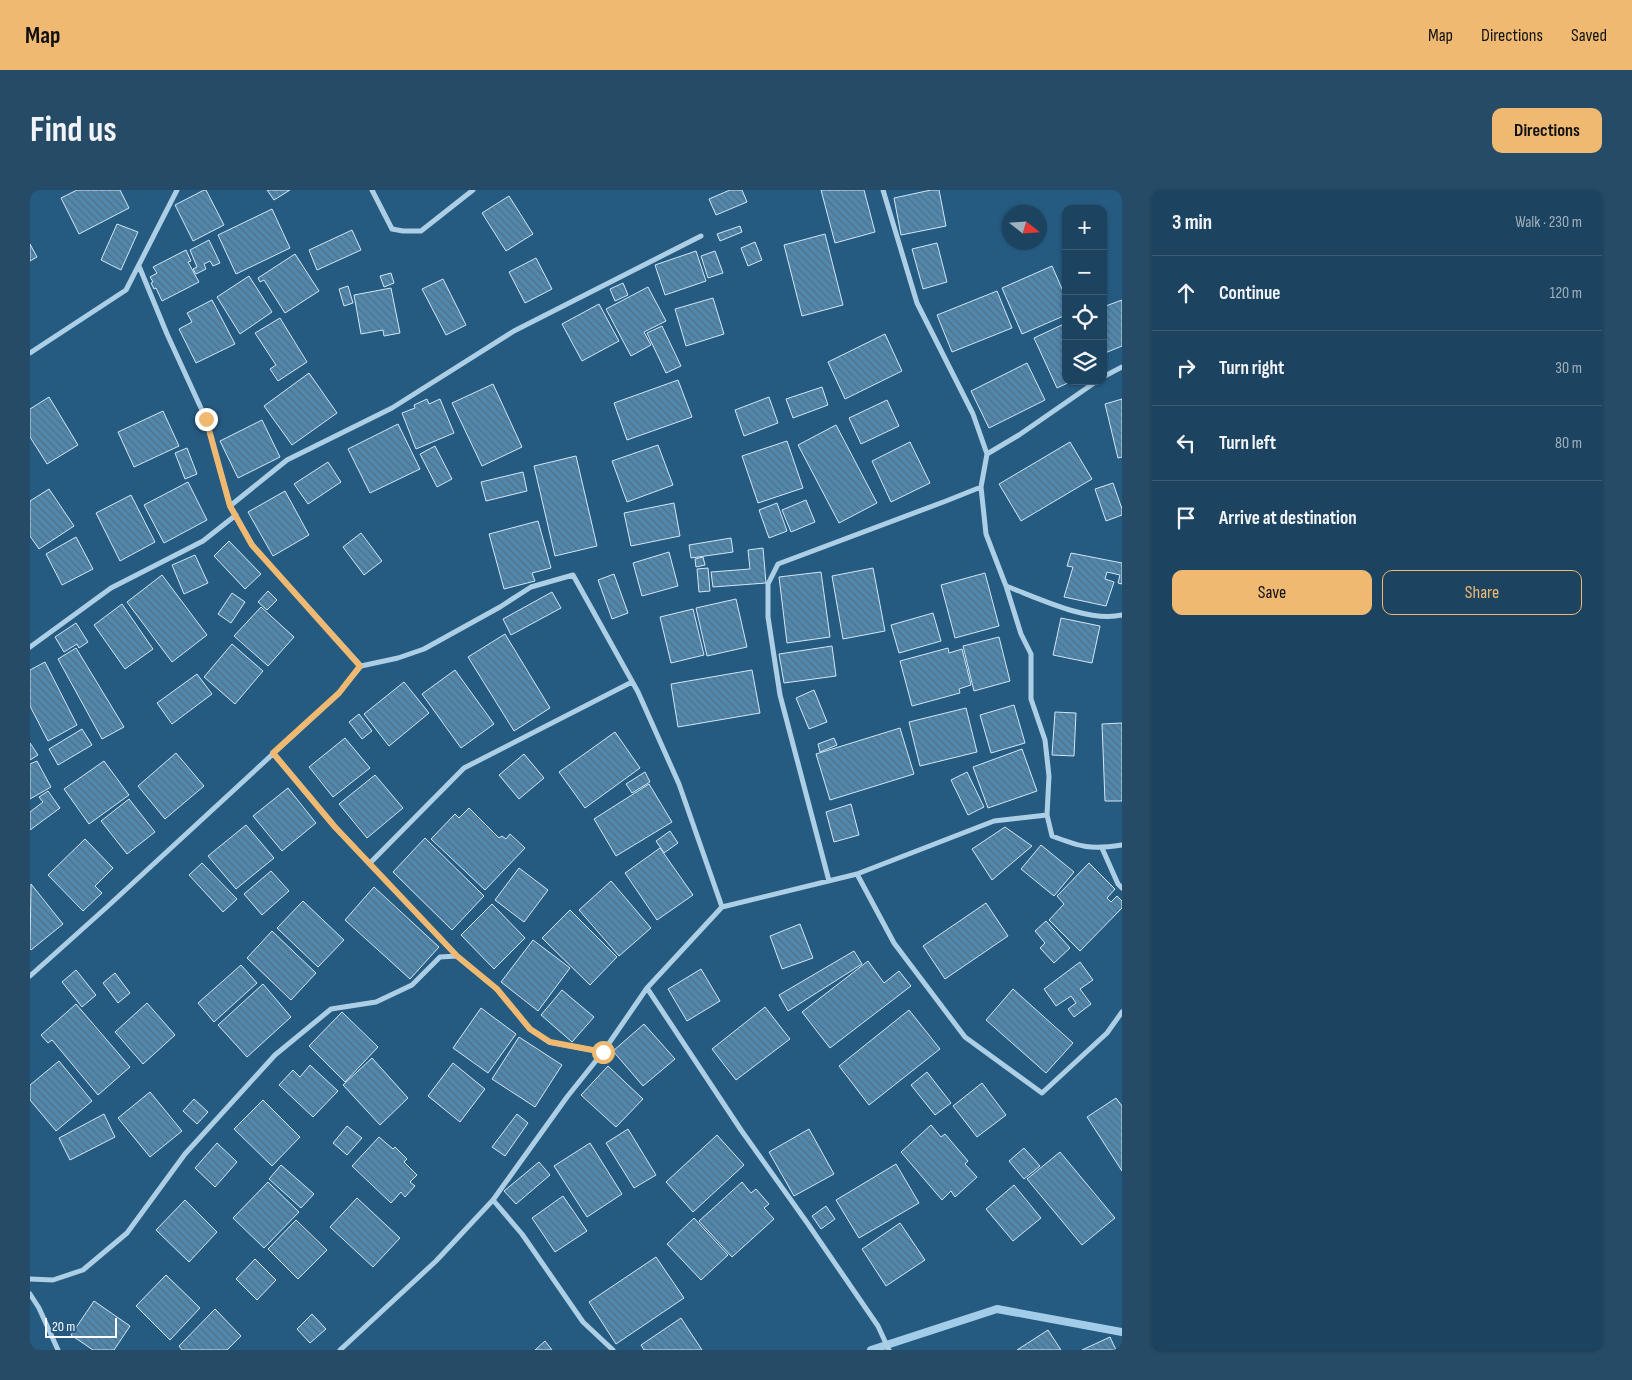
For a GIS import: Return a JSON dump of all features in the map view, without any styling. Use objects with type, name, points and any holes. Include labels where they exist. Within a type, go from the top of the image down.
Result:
[{"type":"street","points":[[30,353],[126,290],[178,190]]},
{"type":"street","points":[[372,190],[392,229],[421,231],[473,190]]},
{"type":"street","points":[[883,190],[917,304],[973,414],[987,454],[981,486],[986,534],[1006,586],[1021,634],[1031,654],[1031,699],[1045,740],[1049,776],[1047,815],[1052,836],[1082,847],[1102,848],[1122,845]]},
{"type":"street","points":[[230,506],[286,460],[392,408],[514,331],[701,236]]},
{"type":"street","points":[[139,266],[167,334],[206,419],[230,506],[252,545],[360,666]]},
{"type":"street","points":[[1107,375],[1122,368]]},
{"type":"street","points":[[987,454],[1019,435],[1090,385]]},
{"type":"street","points":[[829,881],[780,695],[768,617],[768,584],[778,564],[884,525],[981,486]]},
{"type":"street","points":[[30,647],[111,588],[203,540],[236,515]]},
{"type":"street","points":[[30,976],[339,693],[360,666],[398,658],[424,649],[500,607],[531,587],[573,575],[638,692],[679,784],[722,907]]},
{"type":"street","points":[[1006,586],[1080,613],[1105,617],[1122,615]]},
{"type":"street","points":[[370,864],[464,768],[632,682]]},
{"type":"street","points":[[273,753],[335,827],[457,956],[497,989],[530,1029],[550,1042],[603,1052]]},
{"type":"street","points":[[340,1350],[436,1261],[493,1200],[567,1097],[603,1052],[647,988],[722,907],[858,874],[994,822],[1047,815]]},
{"type":"street","points":[[1102,848],[1118,884],[1122,888]]},
{"type":"street","points":[[858,874],[894,943],[966,1037],[1042,1094],[1107,1033],[1122,1012]]},
{"type":"street","points":[[30,1279],[53,1280],[83,1270],[126,1233],[185,1154],[275,1055],[331,1009],[376,1002],[412,985],[440,957],[457,956]]},
{"type":"street","points":[[647,988],[741,1130],[878,1326],[889,1350]]},
{"type":"street","points":[[493,1200],[522,1234],[583,1322],[612,1350]]},
{"type":"street","points":[[30,1294],[39,1308],[58,1350]]},
{"type":"building","points":[[77,190],[120,190],[129,208],[79,234],[61,198]]},
{"type":"building","points":[[206,190],[224,225],[193,241],[175,205]]},
{"type":"building","points":[[267,190],[290,190],[274,200]]},
{"type":"building","points":[[730,190],[742,190],[747,202],[716,215],[709,199]]},
{"type":"building","points":[[821,190],[864,190],[875,232],[835,243]]},
{"type":"building","points":[[939,190],[946,226],[901,235],[894,198]]},
{"type":"building","points":[[509,196],[533,234],[506,251],[482,213]]},
{"type":"building","points":[[272,209],[290,248],[236,274],[218,235]]},
{"type":"building","points":[[117,224],[138,232],[121,270],[101,260]]},
{"type":"building","points":[[740,226],[742,232],[720,241],[717,234]]},
{"type":"building","points":[[352,230],[361,250],[317,270],[309,250]]},
{"type":"building","points":[[825,234],[843,305],[802,316],[784,245]]},
{"type":"building","points":[[209,240],[220,263],[213,266],[210,261],[204,264],[206,269],[196,274],[193,269],[197,267],[190,250]]},
{"type":"building","points":[[755,242],[762,260],[748,266],[741,248]]},
{"type":"building","points":[[937,243],[947,282],[923,289],[912,249]]},
{"type":"building","points":[[30,244],[37,257],[30,261]]},
{"type":"building","points":[[186,250],[191,261],[188,262],[199,282],[162,301],[156,288],[154,289],[151,283],[153,282],[150,277],[157,273],[153,267]]},
{"type":"building","points":[[696,251],[706,281],[665,295],[655,265]]},
{"type":"building","points":[[715,251],[723,273],[708,278],[701,256]]},
{"type":"building","points":[[295,254],[319,291],[285,313],[264,280],[260,282],[258,278]]},
{"type":"building","points":[[536,258],[552,289],[525,303],[509,272]]},
{"type":"building","points":[[1052,266],[1062,289],[1062,317],[1022,334],[1002,288]]},
{"type":"building","points":[[391,273],[394,283],[384,287],[380,276]]},
{"type":"building","points":[[249,276],[272,312],[240,334],[217,297]]},
{"type":"building","points":[[443,279],[466,325],[446,335],[422,289]]},
{"type":"building","points":[[623,283],[628,295],[615,301],[610,289]]},
{"type":"building","points":[[348,286],[353,303],[344,306],[339,289]]},
{"type":"building","points":[[648,287],[666,321],[644,332],[651,345],[631,356],[606,309]]},
{"type":"building","points":[[391,288],[400,333],[384,336],[383,330],[361,334],[354,295]]},
{"type":"building","points":[[997,291],[1012,328],[952,352],[937,315]]},
{"type":"building","points":[[713,298],[724,334],[686,346],[675,309]]},
{"type":"building","points":[[212,300],[235,344],[196,363],[179,329],[192,322],[187,313]]},
{"type":"building","points":[[1122,300],[1122,346],[1107,352],[1107,340],[1107,306]]},
{"type":"building","points":[[599,304],[619,341],[582,361],[562,324]]},
{"type":"building","points":[[280,318],[307,362],[278,381],[270,369],[276,365],[255,333]]},
{"type":"building","points":[[1062,325],[1063,385],[1057,388],[1034,338]]},
{"type":"building","points":[[662,326],[681,366],[666,373],[647,333]]},
{"type":"building","points":[[885,334],[902,371],[845,399],[828,362]]},
{"type":"building","points":[[1027,363],[1045,400],[989,428],[971,391]]},
{"type":"building","points":[[309,373],[337,413],[292,445],[264,406]]},
{"type":"building","points":[[678,380],[692,417],[627,440],[614,403]]},
{"type":"building","points":[[493,384],[522,447],[482,466],[452,403]]},
{"type":"building","points":[[822,387],[828,405],[793,418],[786,399]]},
{"type":"building","points":[[49,397],[78,445],[47,464],[30,437],[30,409]]},
{"type":"building","points":[[769,397],[778,423],[744,436],[735,410]]},
{"type":"building","points":[[427,399],[429,404],[440,399],[454,433],[416,449],[402,413],[415,408],[414,405]]},
{"type":"building","points":[[1122,399],[1122,457],[1118,458],[1105,404]]},
{"type":"building","points":[[887,400],[899,426],[861,444],[849,418]]},
{"type":"building","points":[[163,411],[179,446],[134,467],[118,432]]},
{"type":"building","points":[[262,420],[280,457],[238,478],[220,441]]},
{"type":"building","points":[[398,424],[420,469],[370,493],[348,449]]},
{"type":"building","points":[[836,425],[877,503],[839,523],[798,445]]},
{"type":"building","points":[[787,441],[803,488],[758,503],[742,456]]},
{"type":"building","points":[[910,442],[930,483],[891,502],[872,461]]},
{"type":"building","points":[[1070,442],[1092,479],[1021,521],[999,484]]},
{"type":"building","points":[[658,445],[673,485],[627,502],[612,461]]},
{"type":"building","points":[[435,446],[452,479],[437,487],[420,454]]},
{"type":"building","points":[[187,448],[197,474],[185,479],[175,453]]},
{"type":"building","points":[[576,456],[597,546],[555,556],[534,466]]},
{"type":"building","points":[[328,462],[341,482],[308,504],[294,484]]},
{"type":"building","points":[[523,472],[527,491],[486,501],[481,482]]},
{"type":"building","points":[[188,482],[207,520],[164,543],[144,505]]},
{"type":"building","points":[[1113,483],[1122,509],[1122,515],[1106,521],[1095,489]]},
{"type":"building","points":[[49,489],[74,526],[39,549],[30,536],[30,501]]},
{"type":"building","points":[[285,491],[309,535],[273,556],[248,512]]},
{"type":"building","points":[[131,495],[155,542],[120,561],[96,513]]},
{"type":"building","points":[[806,500],[815,522],[791,532],[782,510]]},
{"type":"building","points":[[674,503],[680,536],[631,546],[624,513]]},
{"type":"building","points":[[777,503],[787,531],[769,538],[759,510]]},
{"type":"building","points":[[538,521],[551,568],[532,573],[535,581],[504,589],[489,534]]},
{"type":"building","points":[[361,533],[382,561],[364,575],[343,547]]},
{"type":"building","points":[[76,537],[93,569],[62,585],[46,554]]},
{"type":"building","points":[[731,538],[733,552],[691,558],[689,545]]},
{"type":"building","points":[[229,541],[261,574],[245,589],[214,556]]},
{"type":"building","points":[[763,548],[766,583],[713,587],[711,572],[750,569],[748,550]]},
{"type":"building","points":[[669,552],[678,586],[642,596],[633,563]]},
{"type":"building","points":[[1071,553],[1122,563],[1122,584],[1118,583],[1120,575],[1107,572],[1105,579],[1114,582],[1106,606],[1064,597],[1073,567],[1067,566]]},
{"type":"building","points":[[195,555],[208,583],[184,594],[172,565]]},
{"type":"building","points":[[703,557],[705,565],[696,567],[695,559]]},
{"type":"building","points":[[708,568],[710,591],[699,592],[697,569]]},
{"type":"building","points":[[873,568],[885,631],[843,639],[832,576]]},
{"type":"building","points":[[821,572],[830,637],[787,643],[779,577]]},
{"type":"building","points":[[985,573],[999,626],[955,638],[941,585]]},
{"type":"building","points":[[614,574],[628,613],[612,619],[598,580]]},
{"type":"building","points":[[162,575],[207,635],[172,662],[127,602]]},
{"type":"building","points":[[268,591],[277,600],[267,610],[258,602]]},
{"type":"building","points":[[552,592],[561,608],[511,635],[503,619]]},
{"type":"building","points":[[232,593],[245,602],[231,623],[218,614]]},
{"type":"building","points":[[736,599],[747,647],[707,656],[696,608]]},
{"type":"building","points":[[122,604],[153,649],[125,669],[94,625]]},
{"type":"building","points":[[261,607],[294,637],[268,666],[234,636]]},
{"type":"building","points":[[693,609],[704,655],[671,663],[660,617]]},
{"type":"building","points":[[933,613],[941,641],[899,653],[891,625]]},
{"type":"building","points":[[1061,618],[1100,626],[1092,663],[1053,655]]},
{"type":"building","points":[[76,623],[88,642],[79,648],[77,644],[64,652],[55,637]]},
{"type":"building","points":[[505,634],[550,708],[514,731],[468,657]]},
{"type":"building","points":[[999,637],[1010,681],[974,691],[963,646]]},
{"type":"building","points":[[232,644],[263,671],[235,704],[204,677]]},
{"type":"building","points":[[832,646],[836,676],[784,683],[779,654]]},
{"type":"building","points":[[76,648],[124,727],[102,739],[58,659]]},
{"type":"building","points":[[948,648],[949,653],[962,649],[971,685],[959,689],[960,693],[912,706],[900,661]]},
{"type":"building","points":[[45,662],[77,725],[48,741],[30,706],[30,670]]},
{"type":"building","points":[[455,670],[494,724],[461,748],[422,694]]},
{"type":"building","points":[[752,670],[760,713],[678,727],[671,684]]},
{"type":"building","points":[[197,674],[212,694],[172,724],[157,703]]},
{"type":"building","points":[[404,682],[429,713],[389,746],[364,714]]},
{"type":"building","points":[[814,690],[827,722],[809,729],[796,698]]},
{"type":"building","points":[[1014,705],[1025,743],[991,753],[980,715]]},
{"type":"building","points":[[966,708],[977,752],[920,766],[909,722]]},
{"type":"building","points":[[1055,712],[1076,713],[1074,756],[1052,755]]},
{"type":"building","points":[[359,714],[372,731],[362,739],[349,722]]},
{"type":"building","points":[[1122,723],[1122,801],[1105,801],[1102,724]]},
{"type":"building","points":[[900,728],[914,774],[830,800],[816,754]]},
{"type":"building","points":[[82,729],[92,745],[58,765],[49,749]]},
{"type":"building","points":[[615,732],[640,768],[585,808],[559,772]]},
{"type":"building","points":[[345,738],[370,768],[333,797],[309,767]]},
{"type":"building","points":[[834,738],[837,745],[820,752],[818,744]]},
{"type":"building","points":[[30,743],[38,755],[30,760]]},
{"type":"building","points":[[1022,749],[1037,791],[988,808],[973,767]]},
{"type":"building","points":[[176,753],[204,786],[165,819],[138,786]]},
{"type":"building","points":[[524,754],[544,778],[519,799],[499,775]]},
{"type":"building","points":[[37,761],[51,787],[30,799],[30,764]]},
{"type":"building","points":[[104,761],[129,795],[89,824],[64,789]]},
{"type":"building","points":[[645,772],[650,782],[632,793],[626,784]]},
{"type":"building","points":[[967,772],[984,807],[968,815],[951,780]]},
{"type":"building","points":[[375,775],[403,808],[367,838],[339,804]]},
{"type":"building","points":[[649,784],[672,822],[616,856],[594,819]]},
{"type":"building","points":[[288,788],[316,823],[282,851],[253,816]]},
{"type":"building","points":[[48,791],[60,808],[30,830],[30,812],[43,802],[39,797]]},
{"type":"building","points":[[129,799],[155,832],[127,854],[101,821]]},
{"type":"building","points":[[851,804],[859,835],[834,842],[826,812]]},
{"type":"building","points":[[469,808],[499,838],[502,836],[506,839],[510,834],[525,848],[485,890],[431,839],[455,814],[459,818]]},
{"type":"building","points":[[246,825],[274,858],[236,889],[208,856]]},
{"type":"building","points":[[1005,827],[1032,846],[992,880],[972,849]]},
{"type":"building","points":[[670,831],[678,843],[664,853],[656,841]]},
{"type":"building","points":[[425,838],[484,896],[452,930],[393,872]]},
{"type":"building","points":[[85,839],[113,868],[95,886],[102,893],[83,911],[48,875]]},
{"type":"building","points":[[1041,845],[1074,872],[1054,896],[1021,869]]},
{"type":"building","points":[[660,848],[693,895],[657,920],[625,873]]},
{"type":"building","points":[[202,863],[237,899],[223,912],[189,875]]},
{"type":"building","points":[[1089,863],[1115,889],[1107,898],[1111,902],[1117,896],[1122,901],[1122,908],[1080,951],[1049,920],[1064,904],[1057,896]]},
{"type":"building","points":[[519,868],[548,890],[524,922],[495,900]]},
{"type":"building","points":[[271,871],[289,891],[262,915],[244,894]]},
{"type":"building","points":[[611,881],[651,928],[619,956],[579,910]]},
{"type":"building","points":[[31,884],[63,924],[31,950],[30,948]]},
{"type":"building","points":[[374,887],[439,947],[410,979],[345,920]]},
{"type":"building","points":[[303,901],[344,940],[318,967],[277,928]]},
{"type":"building","points":[[986,903],[1008,936],[945,979],[923,946]]},
{"type":"building","points":[[492,904],[525,938],[494,969],[461,935]]},
{"type":"building","points":[[570,910],[617,957],[590,985],[542,938]]},
{"type":"building","points":[[1046,921],[1070,948],[1054,963],[1040,948],[1045,943],[1035,931]]},
{"type":"building","points":[[800,924],[813,958],[782,969],[770,936]]},
{"type":"building","points":[[272,931],[316,973],[291,1000],[247,958]]},
{"type":"building","points":[[533,940],[570,968],[538,1011],[501,982]]},
{"type":"building","points":[[854,951],[862,964],[788,1011],[779,995]]},
{"type":"building","points":[[868,961],[884,983],[899,971],[911,986],[830,1048],[802,1012]]},
{"type":"building","points":[[1080,962],[1093,980],[1080,989],[1091,1004],[1074,1017],[1068,1009],[1076,1003],[1071,996],[1056,1006],[1044,989]]},
{"type":"building","points":[[241,965],[257,983],[214,1022],[198,1003]]},
{"type":"building","points":[[701,969],[720,1001],[687,1021],[668,989]]},
{"type":"building","points":[[76,970],[96,995],[82,1007],[62,982]]},
{"type":"building","points":[[115,973],[130,993],[118,1003],[103,983]]},
{"type":"building","points":[[263,984],[291,1017],[247,1057],[218,1025]]},
{"type":"building","points":[[1013,989],[1073,1043],[1046,1073],[986,1020]]},
{"type":"building","points":[[562,990],[594,1017],[572,1042],[541,1015]]},
{"type":"building","points":[[147,1003],[175,1035],[143,1064],[115,1032]]},
{"type":"building","points":[[76,1004],[130,1067],[98,1095],[52,1040],[48,1043],[41,1035]]},
{"type":"building","points":[[765,1007],[790,1039],[736,1080],[712,1049]]},
{"type":"building","points":[[481,1008],[516,1034],[488,1073],[453,1048]]},
{"type":"building","points":[[909,1010],[940,1049],[869,1105],[839,1066]]},
{"type":"building","points":[[342,1012],[378,1047],[345,1082],[309,1046]]},
{"type":"building","points":[[644,1024],[675,1059],[643,1086],[613,1051]]},
{"type":"building","points":[[519,1037],[562,1065],[535,1107],[492,1079]]},
{"type":"building","points":[[372,1058],[408,1098],[380,1125],[343,1085]]},
{"type":"building","points":[[59,1061],[92,1101],[56,1131],[30,1100],[30,1085]]},
{"type":"building","points":[[453,1063],[485,1089],[460,1122],[428,1096]]},
{"type":"building","points":[[310,1065],[338,1091],[313,1117],[279,1085],[293,1070],[300,1077]]},
{"type":"building","points":[[608,1066],[643,1099],[616,1127],[581,1095]]},
{"type":"building","points":[[927,1072],[951,1103],[935,1115],[911,1085]]},
{"type":"building","points":[[982,1083],[1006,1115],[977,1137],[953,1106]]},
{"type":"building","points":[[150,1092],[182,1131],[150,1157],[118,1118]]},
{"type":"building","points":[[1116,1098],[1122,1106],[1122,1171],[1087,1117]]},
{"type":"building","points":[[194,1099],[208,1112],[197,1124],[183,1111]]},
{"type":"building","points":[[263,1100],[300,1137],[272,1166],[234,1129]]},
{"type":"building","points":[[104,1114],[115,1137],[70,1160],[59,1138]]},
{"type":"building","points":[[517,1114],[528,1123],[505,1156],[492,1147]]},
{"type":"building","points":[[931,1125],[941,1137],[945,1134],[968,1161],[965,1164],[977,1177],[955,1197],[951,1191],[942,1200],[901,1152]]},
{"type":"building","points":[[347,1126],[362,1138],[347,1155],[333,1143]]},
{"type":"building","points":[[628,1129],[656,1175],[634,1188],[606,1143]]},
{"type":"building","points":[[809,1129],[834,1174],[794,1196],[769,1152]]},
{"type":"building","points":[[717,1135],[744,1165],[693,1212],[666,1182]]},
{"type":"building","points":[[379,1137],[393,1149],[395,1147],[407,1159],[404,1162],[417,1175],[410,1182],[415,1186],[405,1197],[401,1192],[391,1203],[352,1166]]},
{"type":"building","points":[[217,1143],[237,1162],[215,1187],[195,1168]]},
{"type":"building","points":[[590,1143],[622,1194],[587,1217],[554,1166]]},
{"type":"building","points":[[1024,1148],[1040,1166],[1024,1179],[1009,1161]]},
{"type":"building","points":[[1060,1152],[1115,1218],[1082,1245],[1027,1179]]},
{"type":"building","points":[[539,1162],[550,1175],[516,1204],[504,1191]]},
{"type":"building","points":[[896,1164],[919,1203],[859,1238],[836,1200]]},
{"type":"building","points":[[281,1165],[314,1194],[301,1208],[269,1179]]},
{"type":"building","points":[[268,1182],[299,1212],[264,1248],[233,1218]]},
{"type":"building","points":[[742,1182],[751,1193],[756,1189],[769,1204],[764,1208],[774,1219],[732,1257],[699,1221]]},
{"type":"building","points":[[1014,1185],[1041,1218],[1013,1241],[986,1209]]},
{"type":"building","points":[[563,1196],[587,1231],[555,1252],[532,1218]]},
{"type":"building","points":[[357,1198],[400,1238],[373,1267],[330,1227]]},
{"type":"building","points":[[185,1200],[217,1232],[189,1262],[156,1230]]},
{"type":"building","points":[[826,1206],[835,1219],[821,1229],[812,1216]]},
{"type":"building","points":[[694,1218],[728,1255],[701,1280],[667,1244]]},
{"type":"building","points":[[296,1220],[327,1250],[298,1279],[268,1249]]},
{"type":"building","points":[[900,1223],[925,1260],[886,1286],[862,1249]]},
{"type":"building","points":[[656,1257],[684,1298],[616,1344],[589,1302]]},
{"type":"building","points":[[255,1259],[276,1280],[257,1300],[236,1279]]},
{"type":"building","points":[[166,1275],[200,1308],[170,1340],[136,1306]]},
{"type":"building","points":[[94,1301],[130,1326],[114,1350],[93,1350],[71,1335]]},
{"type":"building","points":[[215,1309],[241,1336],[227,1350],[182,1350],[179,1346]]},
{"type":"building","points":[[312,1314],[326,1329],[310,1343],[297,1329]]},
{"type":"building","points":[[681,1318],[702,1350],[644,1350],[641,1345]]},
{"type":"building","points":[[1048,1330],[1061,1350],[1017,1350]]},
{"type":"building","points":[[1110,1337],[1116,1350],[1082,1350]]},
{"type":"building","points":[[545,1341],[552,1350],[535,1350]]},
{"type":"waterway","points":[[871,1350],[997,1309],[1122,1332]]},
{"type":"route","points":[[206,419],[230,506],[252,545],[360,666],[339,693],[273,753],[335,827],[457,956],[497,989],[530,1029],[550,1042],[603,1052]]}]
